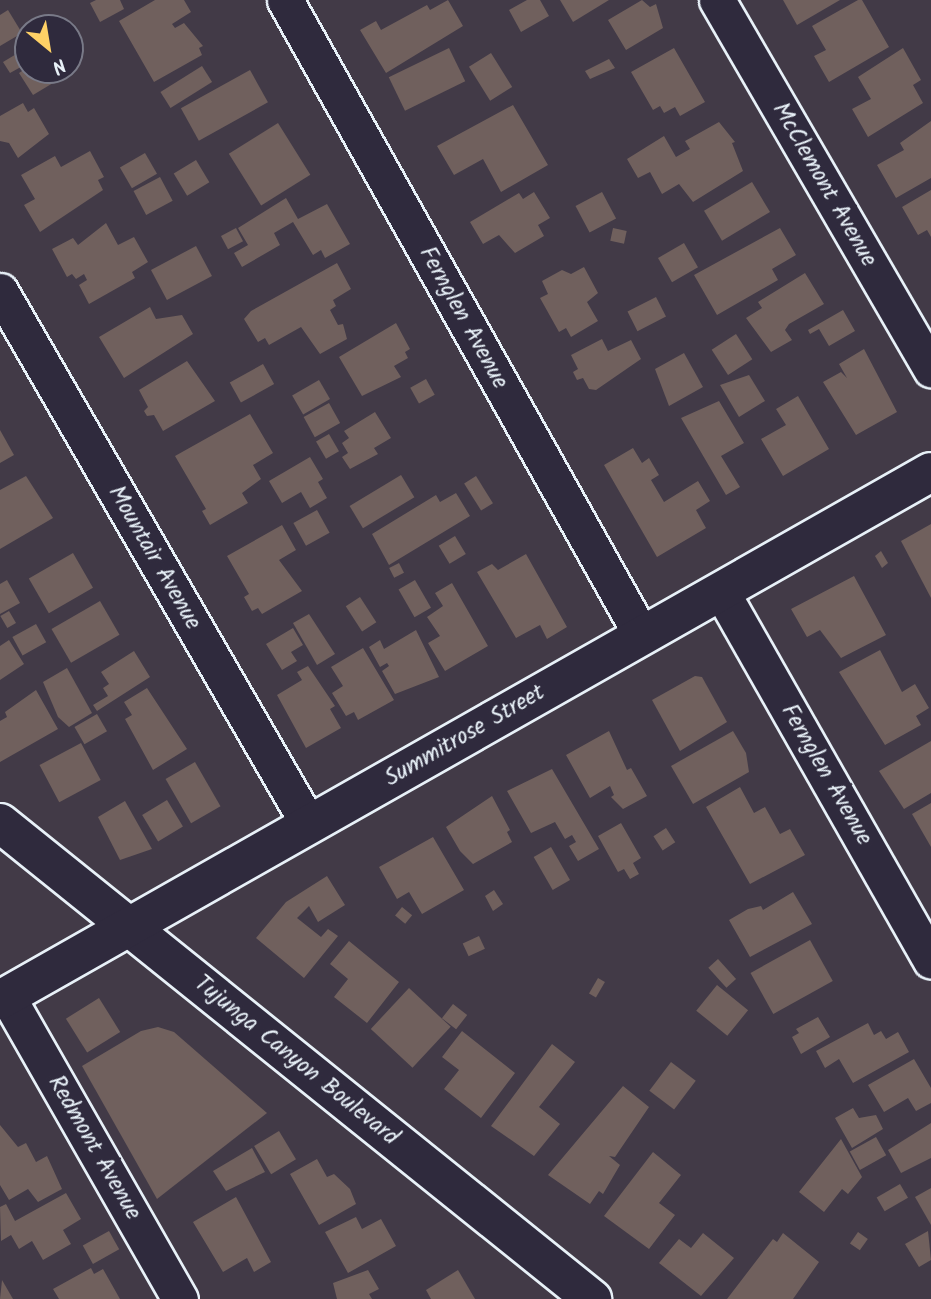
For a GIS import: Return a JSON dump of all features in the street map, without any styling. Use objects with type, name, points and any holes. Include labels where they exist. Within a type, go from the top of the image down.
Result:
[{"type":"street","name":"Fernglen Avenue","points":[[285,0],[642,636]]},
{"type":"street","name":"McClemont Avenue","points":[[717,0],[931,369]]},
{"type":"street","name":"Mountair Avenue","points":[[0,291],[309,825]]},
{"type":"street","name":"Summitrose Street","points":[[4,998],[931,472]]},
{"type":"street","name":"Fernglen Avenue","points":[[721,591],[931,960]]},
{"type":"street","name":"Tujunga Canyon Boulevard","points":[[0,823],[592,1299]]},
{"type":"street","name":"Redmont Avenue","points":[[4,998],[180,1299]]},
{"type":"building","points":[[96,0],[120,0],[124,9],[100,22],[90,3]]},
{"type":"building","points":[[155,0],[184,0],[191,12],[172,24],[175,28],[184,23],[203,46],[199,48],[202,55],[154,82],[119,21]]},
{"type":"building","points":[[448,0],[463,26],[386,73],[360,30],[376,21],[381,30],[427,5],[430,10]]},
{"type":"building","points":[[527,0],[540,0],[549,16],[521,32],[509,10]]},
{"type":"building","points":[[560,0],[609,0],[573,22]]},
{"type":"building","points":[[642,0],[650,7],[656,4],[663,28],[626,50],[608,20]]},
{"type":"building","points":[[783,0],[840,0],[797,25]]},
{"type":"building","points":[[862,0],[889,47],[829,82],[814,56],[826,50],[812,26]]},
{"type":"building","points":[[8,10],[14,20],[14,38],[0,46],[0,15]]},
{"type":"building","points":[[449,48],[465,81],[405,111],[389,77]]},
{"type":"building","points":[[674,48],[705,102],[680,116],[675,107],[664,113],[660,106],[653,110],[631,72]]},
{"type":"building","points":[[903,48],[921,80],[913,85],[923,103],[868,137],[852,109],[871,99],[858,77]]},
{"type":"building","points":[[491,53],[512,87],[490,101],[469,67]]},
{"type":"building","points":[[14,55],[14,71],[10,73],[3,62]]},
{"type":"building","points":[[609,59],[615,68],[590,79],[585,71]]},
{"type":"building","points":[[202,66],[212,82],[171,108],[160,92]]},
{"type":"building","points":[[250,70],[268,102],[199,141],[181,108]]},
{"type":"building","points":[[26,84],[51,84],[33,95]]},
{"type":"building","points":[[23,103],[28,112],[34,108],[49,134],[18,158],[9,143],[0,141],[0,116]]},
{"type":"building","points":[[513,105],[548,165],[501,192],[483,159],[454,175],[437,146]]},
{"type":"building","points":[[931,121],[931,178],[896,198],[877,165],[904,150],[900,143]]},
{"type":"building","points":[[719,122],[735,142],[732,143],[743,171],[693,202],[679,184],[662,194],[650,172],[638,178],[627,159],[664,136],[676,157],[690,149],[685,141]]},
{"type":"building","points":[[278,123],[310,175],[261,205],[229,154]]},
{"type":"building","points":[[90,151],[104,177],[98,180],[103,190],[40,232],[24,205],[35,199],[21,175],[55,156],[61,167]]},
{"type":"building","points":[[145,153],[157,174],[132,188],[120,168]]},
{"type":"building","points":[[196,160],[209,182],[187,196],[174,173]]},
{"type":"building","points":[[160,177],[173,201],[146,215],[134,191]]},
{"type":"building","points":[[752,182],[770,212],[722,241],[704,211]]},
{"type":"building","points":[[931,190],[931,237],[927,230],[918,235],[902,207]]},
{"type":"building","points":[[534,192],[550,218],[538,225],[544,236],[515,253],[499,235],[483,244],[470,222],[519,193],[523,199]]},
{"type":"building","points":[[602,192],[616,218],[590,233],[576,206]]},
{"type":"building","points":[[286,198],[298,219],[327,204],[350,244],[325,258],[321,250],[313,255],[293,222],[274,233],[280,245],[242,267],[234,253],[248,245],[238,228]]},
{"type":"building","points":[[106,223],[118,245],[134,237],[148,262],[132,272],[135,278],[89,304],[79,285],[87,280],[84,274],[76,279],[72,274],[67,277],[52,249],[73,238],[78,245]]},
{"type":"building","points":[[236,228],[243,241],[228,249],[221,236]]},
{"type":"building","points":[[613,228],[627,231],[624,244],[610,241]]},
{"type":"building","points":[[780,228],[796,255],[772,269],[778,280],[717,315],[694,275]]},
{"type":"building","points":[[684,243],[698,267],[672,282],[658,258]]},
{"type":"building","points":[[196,246],[212,276],[167,300],[151,270]]},
{"type":"building","points":[[337,263],[351,289],[333,300],[336,306],[330,310],[338,325],[343,324],[347,339],[320,354],[301,327],[269,345],[265,338],[258,342],[244,319],[251,311]]},
{"type":"building","points":[[584,267],[598,293],[587,302],[598,321],[571,337],[566,328],[559,332],[540,298],[548,294],[542,281],[562,270],[571,274]]},
{"type":"building","points":[[805,273],[824,304],[789,324],[785,330],[792,340],[771,352],[746,318],[762,308],[758,302]]},
{"type":"building","points":[[656,297],[666,317],[637,331],[627,312]]},
{"type":"building","points":[[150,307],[156,319],[182,315],[193,334],[124,378],[99,337]]},
{"type":"building","points":[[843,310],[855,331],[829,346],[819,329],[810,334],[808,330]]},
{"type":"building","points":[[396,323],[410,349],[405,352],[408,358],[394,366],[401,377],[362,396],[339,357]]},
{"type":"building","points":[[736,334],[752,359],[728,375],[712,350]]},
{"type":"building","points":[[602,339],[608,351],[631,340],[641,359],[596,390],[589,389],[583,378],[577,380],[573,372],[578,369],[571,355]]},
{"type":"building","points":[[864,349],[897,412],[856,435],[823,382],[841,372],[847,378],[839,364]]},
{"type":"building","points":[[684,353],[703,387],[669,406],[655,369]]},
{"type":"building","points":[[187,361],[215,401],[163,431],[154,415],[147,416],[144,411],[148,407],[139,390]]},
{"type":"building","points":[[263,364],[274,384],[241,403],[230,382]]},
{"type":"building","points":[[749,375],[765,401],[739,417],[720,385]]},
{"type":"building","points":[[426,379],[435,395],[419,403],[410,388]]},
{"type":"building","points":[[319,380],[330,399],[303,415],[292,396]]},
{"type":"building","points":[[798,396],[829,449],[783,476],[761,439],[786,425],[776,409]]},
{"type":"building","points":[[719,401],[744,443],[721,456],[740,487],[726,495],[681,418]]},
{"type":"building","points":[[329,403],[340,423],[315,437],[304,417]]},
{"type":"building","points":[[375,412],[391,438],[374,448],[378,454],[350,469],[342,457],[348,453],[342,443],[349,438],[344,431]]},
{"type":"building","points":[[250,414],[273,453],[253,465],[261,479],[242,493],[248,503],[210,525],[202,511],[206,509],[175,456]]},
{"type":"building","points":[[0,430],[14,455],[0,463]]},
{"type":"building","points":[[329,434],[339,451],[326,459],[316,442]]},
{"type":"building","points":[[633,448],[642,463],[649,458],[659,475],[651,480],[664,502],[698,481],[710,501],[696,510],[706,528],[657,557],[604,465]]},
{"type":"building","points":[[310,457],[323,479],[318,482],[327,498],[310,508],[301,492],[282,503],[269,481]]},
{"type":"building","points":[[401,475],[414,497],[363,528],[350,506]]},
{"type":"building","points":[[26,476],[53,518],[0,549],[0,490]]},
{"type":"building","points":[[476,476],[493,503],[481,511],[464,483]]},
{"type":"building","points":[[456,493],[470,516],[389,565],[372,534],[436,495],[440,502]]},
{"type":"building","points":[[317,510],[330,533],[306,546],[293,523]]},
{"type":"building","points":[[931,524],[931,598],[901,541]]},
{"type":"building","points":[[282,525],[296,550],[279,560],[302,591],[262,614],[258,608],[252,611],[244,597],[249,594],[227,556]]},
{"type":"building","points":[[455,536],[466,554],[450,564],[439,546]]},
{"type":"building","points":[[881,551],[888,563],[882,568],[875,556]]},
{"type":"building","points":[[73,553],[93,588],[49,613],[29,578]]},
{"type":"building","points":[[526,554],[567,627],[547,639],[540,625],[516,638],[477,572],[492,564],[498,570]]},
{"type":"building","points":[[399,563],[404,573],[394,578],[389,568]]},
{"type":"building","points":[[854,576],[886,635],[841,658],[820,630],[807,637],[791,609]]},
{"type":"building","points":[[7,580],[20,603],[0,614],[0,584]]},
{"type":"building","points":[[415,580],[431,608],[415,617],[399,590]]},
{"type":"building","points":[[452,583],[488,646],[445,671],[428,643],[440,636],[427,617],[443,606],[435,593]]},
{"type":"building","points":[[360,597],[376,622],[362,631],[346,606]]},
{"type":"building","points":[[100,601],[120,635],[71,663],[52,629]]},
{"type":"building","points":[[9,611],[16,623],[7,628],[0,616]]},
{"type":"building","points":[[309,614],[335,654],[317,665],[293,623]]},
{"type":"building","points":[[36,624],[46,642],[23,655],[12,637]]},
{"type":"building","points":[[293,628],[303,645],[291,652],[297,661],[282,670],[266,644]]},
{"type":"building","points":[[416,630],[439,677],[395,694],[382,671],[389,666],[387,663],[380,667],[369,647],[380,640],[384,649]]},
{"type":"building","points":[[9,640],[24,664],[0,680],[0,646]]},
{"type":"building","points":[[363,648],[394,700],[358,720],[354,712],[346,716],[332,693],[343,686],[331,667]]},
{"type":"building","points":[[880,650],[902,692],[915,684],[929,708],[916,716],[921,725],[885,745],[839,672]]},
{"type":"building","points":[[134,651],[150,677],[97,711],[93,705],[108,696],[103,688],[109,684],[101,672]]},
{"type":"building","points":[[308,666],[335,706],[330,709],[341,728],[306,748],[277,695],[302,680],[297,672]]},
{"type":"building","points":[[67,668],[92,713],[69,727],[58,717],[43,682]]},
{"type":"building","points":[[695,676],[702,677],[727,722],[680,751],[652,700]]},
{"type":"building","points":[[147,688],[187,749],[153,770],[125,719],[132,715],[124,702]]},
{"type":"building","points":[[36,690],[58,729],[0,762],[0,721],[7,717],[5,712]]},
{"type":"building","points":[[97,714],[107,731],[84,744],[74,727]]},
{"type":"building","points":[[609,731],[627,770],[631,768],[647,796],[623,809],[611,797],[614,795],[610,786],[590,798],[566,755]]},
{"type":"building","points":[[733,731],[746,753],[749,772],[693,804],[671,766]]},
{"type":"building","points":[[931,741],[931,793],[904,809],[879,771]]},
{"type":"building","points":[[81,743],[101,780],[59,802],[40,765]]},
{"type":"building","points":[[195,762],[220,806],[191,823],[166,779]]},
{"type":"building","points":[[552,769],[599,849],[578,861],[569,846],[576,842],[572,835],[565,839],[555,822],[531,833],[507,791]]},
{"type":"building","points":[[740,787],[754,813],[765,807],[780,834],[790,829],[805,855],[750,884],[706,807]]},
{"type":"building","points":[[492,796],[510,830],[507,832],[512,842],[473,864],[460,851],[446,827]]},
{"type":"building","points":[[167,800],[183,827],[158,842],[142,815]]},
{"type":"building","points":[[125,801],[152,849],[120,860],[98,817]]},
{"type":"building","points":[[931,803],[931,847],[912,814]]},
{"type":"building","points":[[621,823],[641,858],[633,863],[639,874],[630,879],[624,869],[618,872],[598,836]]},
{"type":"building","points":[[666,828],[675,842],[663,850],[653,836]]},
{"type":"building","points":[[433,837],[464,890],[422,914],[409,892],[397,899],[379,867]]},
{"type":"building","points":[[551,847],[570,880],[553,890],[534,857]]},
{"type":"building","points":[[327,876],[345,905],[318,922],[309,906],[297,918],[321,937],[328,929],[338,936],[304,978],[256,938],[286,902]]},
{"type":"building","points":[[494,890],[503,904],[493,911],[485,896]]},
{"type":"building","points":[[793,892],[812,924],[750,957],[729,920],[748,909],[761,906],[763,910]]},
{"type":"building","points":[[402,907],[412,915],[405,924],[395,916]]},
{"type":"building","points":[[479,936],[485,949],[469,956],[463,944]]},
{"type":"building","points":[[810,940],[833,981],[773,1014],[751,973]]},
{"type":"building","points":[[349,941],[399,982],[367,1023],[334,997],[348,979],[330,964]]},
{"type":"building","points":[[718,959],[736,979],[726,988],[708,968]]},
{"type":"building","points":[[598,978],[605,982],[596,998],[589,994]]},
{"type":"building","points":[[717,985],[748,1010],[727,1036],[696,1011]]},
{"type":"building","points":[[409,988],[451,1027],[412,1068],[371,1029]]},
{"type":"building","points":[[99,998],[120,1032],[87,1053],[66,1019]]},
{"type":"building","points":[[453,1004],[467,1015],[456,1029],[442,1018]]},
{"type":"building","points":[[818,1017],[830,1037],[801,1054],[792,1037],[799,1033],[796,1029]]},
{"type":"building","points":[[868,1023],[874,1035],[881,1031],[886,1039],[898,1032],[909,1052],[853,1083],[839,1059],[825,1068],[816,1051]]},
{"type":"building","points":[[158,1027],[174,1032],[267,1113],[157,1199],[82,1066],[141,1031]]},
{"type":"building","points":[[462,1031],[515,1073],[481,1118],[444,1089],[459,1070],[442,1057]]},
{"type":"building","points":[[552,1044],[575,1062],[539,1107],[560,1124],[534,1156],[491,1126]]},
{"type":"building","points":[[914,1059],[931,1088],[931,1103],[916,1111],[908,1098],[884,1112],[868,1085]]},
{"type":"building","points":[[671,1062],[696,1081],[674,1109],[649,1091]]},
{"type":"building","points":[[623,1086],[649,1107],[615,1157],[609,1156],[620,1165],[603,1194],[599,1191],[590,1204],[548,1175]]},
{"type":"building","points":[[853,1108],[859,1118],[876,1115],[883,1129],[852,1148],[835,1118]]},
{"type":"building","points":[[931,1123],[931,1158],[901,1173],[888,1150]]},
{"type":"building","points":[[0,1125],[18,1147],[26,1143],[36,1162],[47,1156],[62,1189],[38,1202],[28,1189],[9,1200],[0,1185]]},
{"type":"building","points":[[279,1131],[296,1159],[271,1174],[254,1146]]},
{"type":"building","points":[[876,1137],[886,1155],[860,1170],[850,1152]]},
{"type":"building","points":[[841,1139],[862,1177],[848,1194],[842,1189],[824,1212],[799,1192]]},
{"type":"building","points":[[252,1148],[265,1172],[226,1191],[213,1171]]},
{"type":"building","points":[[653,1152],[681,1175],[659,1203],[675,1215],[649,1249],[604,1216]]},
{"type":"building","points":[[317,1159],[327,1177],[334,1174],[350,1189],[356,1204],[319,1225],[290,1174]]},
{"type":"building","points":[[900,1184],[908,1198],[885,1211],[877,1198]]},
{"type":"building","points":[[931,1188],[931,1225],[915,1197]]},
{"type":"building","points":[[66,1193],[81,1219],[63,1230],[71,1244],[43,1260],[32,1241],[19,1249],[11,1235],[1,1241],[0,1207],[6,1204],[15,1221]]},
{"type":"building","points":[[236,1197],[271,1262],[254,1272],[247,1258],[223,1272],[193,1222]]},
{"type":"building","points":[[356,1217],[362,1229],[381,1219],[396,1246],[348,1273],[325,1232]]},
{"type":"building","points":[[109,1231],[119,1249],[93,1264],[83,1246]]},
{"type":"building","points":[[928,1231],[931,1260],[919,1267],[905,1244]]},
{"type":"building","points":[[858,1232],[868,1239],[860,1250],[850,1243]]},
{"type":"building","points":[[703,1233],[734,1258],[701,1296],[659,1263],[679,1239],[691,1248]]},
{"type":"building","points":[[783,1233],[819,1262],[793,1299],[727,1299],[773,1239],[777,1242]]},
{"type":"building","points":[[91,1268],[94,1274],[103,1269],[120,1299],[59,1299],[53,1289]]},
{"type":"building","points":[[368,1270],[379,1289],[369,1294],[372,1299],[337,1299],[333,1283]]},
{"type":"building","points":[[458,1270],[475,1299],[431,1299],[426,1290]]},
{"type":"building","points":[[2,1280],[13,1299],[0,1299]]}]
